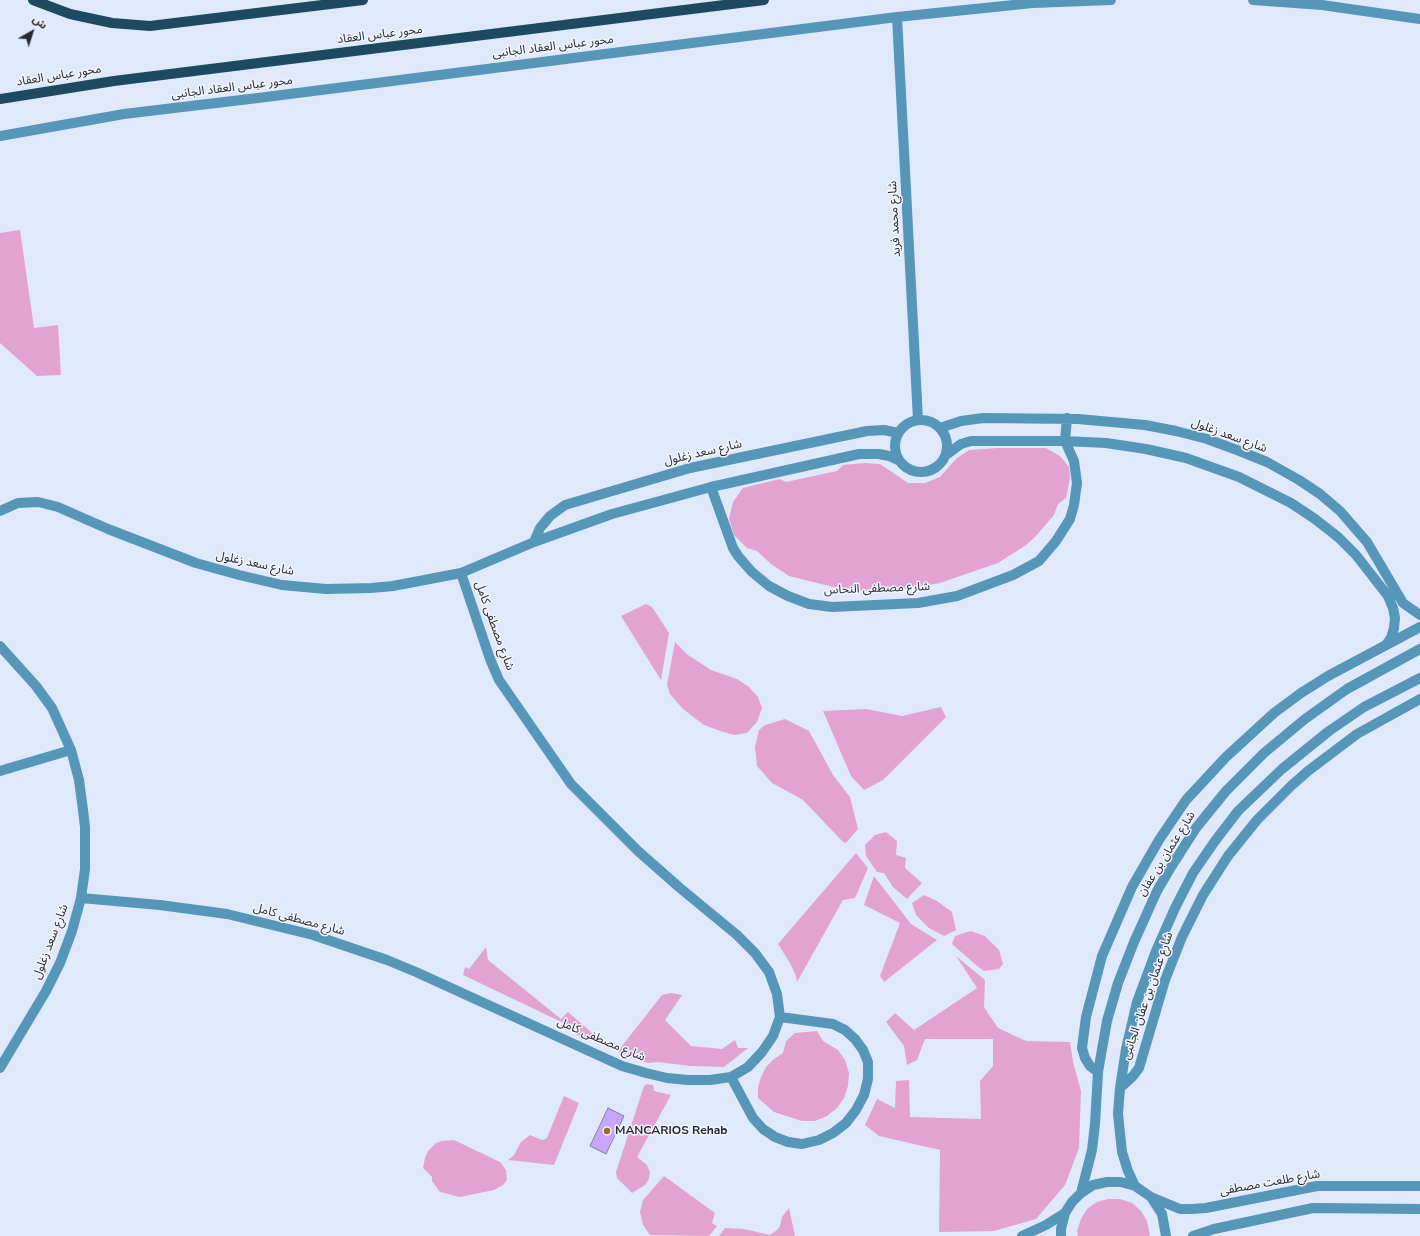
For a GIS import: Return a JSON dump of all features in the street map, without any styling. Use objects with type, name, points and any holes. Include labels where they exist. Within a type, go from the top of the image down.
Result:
[{"type":"main road","points":[[33,0],[70,14],[112,23],[150,26],[364,0]]},
{"type":"main road","name":"محور عباس العقاد","points":[[0,99],[114,81],[764,0]]},
{"type":"street","name":"محور عباس العقاد الجانبى","points":[[0,136],[124,114],[1002,3],[1111,0]]},
{"type":"street","points":[[1253,0],[1322,5],[1420,19]]},
{"type":"street","name":"شارع محمد فريد","points":[[897,17],[918,420]]},
{"type":"street","points":[[1065,441],[1067,418]]},
{"type":"street","name":"شارع سعد زغلول","points":[[940,428],[972,419],[1067,418],[1145,425],[1207,439],[1237,450],[1283,471],[1320,494],[1344,515],[1367,542],[1403,603],[1420,615]]},
{"type":"street","points":[[918,420],[930,421],[940,428],[946,436],[948,446],[946,455],[937,468],[930,471],[914,472],[906,468],[900,461],[896,452],[895,443],[898,433],[903,426],[918,420]]},
{"type":"street","name":"شارع سعد زغلول","points":[[534,542],[540,528],[550,516],[565,505],[690,468],[867,431],[884,430],[898,433]]},
{"type":"street","points":[[946,455],[961,444],[971,441],[1065,441],[1106,443],[1146,449],[1186,458],[1239,477],[1291,503],[1315,518],[1338,537],[1360,560],[1388,596],[1393,608],[1395,618],[1394,628],[1391,638],[1385,645]]},
{"type":"street","name":"شارع مصطفى النحاس","points":[[711,487],[733,548],[752,572],[769,586],[788,596],[809,604],[832,607],[918,603],[957,596],[986,586],[1013,575],[1039,561],[1056,541],[1070,519],[1074,505],[1077,483],[1074,462],[1065,441]]},
{"type":"street","name":"شارع سعد زغلول","points":[[0,511],[18,504],[38,502],[58,507],[108,530],[196,563],[282,585],[326,589],[393,586],[461,573],[534,542],[612,514],[711,487],[859,454],[879,454],[889,456],[900,461]]},
{"type":"street","name":"شارع مصطفى كامل","points":[[81,898],[160,905],[227,914],[313,935],[387,960],[416,972],[622,1066],[667,1078],[710,1080],[732,1077],[748,1067],[762,1052],[773,1036],[780,1017],[777,994],[769,972],[755,953],[737,935],[632,846],[571,784],[499,680],[490,659],[461,573]]},
{"type":"street","points":[[1098,1072],[1090,1066],[1085,1058],[1082,1048],[1086,1017],[1100,964],[1132,887],[1159,840],[1186,800],[1222,761],[1274,713],[1301,693],[1328,676],[1420,627]]},
{"type":"street","name":"شارع سعد زغلول","points":[[0,646],[36,686],[52,708],[71,750],[79,780],[85,828],[85,869],[81,898],[72,931],[60,963],[46,991],[0,1068]]},
{"type":"street","name":"شارع عثمان بن عفان","points":[[1081,1193],[1092,1150],[1098,1072],[1107,1021],[1118,983],[1157,890],[1196,828],[1231,786],[1264,753],[1305,719],[1347,689],[1420,649]]},
{"type":"street","points":[[1135,1186],[1122,1152],[1118,1114],[1126,1049],[1137,1002],[1156,951],[1175,908],[1193,873],[1238,811],[1282,769],[1329,731],[1364,707],[1420,678]]},
{"type":"street","name":"شارع عثمان بن عفان الجانبى","points":[[1120,1088],[1139,1068],[1165,980],[1182,937],[1203,895],[1228,856],[1257,820],[1308,771],[1357,734],[1420,699]]},
{"type":"street","points":[[0,771],[71,750]]},
{"type":"street","points":[[732,1077],[753,1118],[763,1129],[775,1137],[788,1142],[802,1144],[824,1138],[846,1123],[856,1110],[864,1095],[868,1079],[868,1062],[863,1050],[855,1039],[845,1030],[833,1024],[780,1017]]},
{"type":"street","points":[[1061,1236],[1065,1213],[1072,1202],[1081,1193],[1093,1186],[1107,1182],[1122,1182],[1135,1186],[1151,1197],[1162,1214],[1167,1233],[1166,1236]]},
{"type":"street","name":"شارع طلعت مصطفى","points":[[1151,1197],[1169,1205],[1192,1209],[1206,1208],[1317,1186],[1420,1186]]},
{"type":"street","points":[[1193,1236],[1214,1229],[1313,1208],[1420,1209]]},
{"type":"street","points":[[1022,1236],[1046,1225],[1065,1213]]},
{"type":"shaded area","points":[[20,230],[34,328],[58,325],[61,375],[37,376],[0,343],[0,233]]},
{"type":"shaded area","points":[[997,448],[1046,448],[1060,456],[1069,467],[1070,478],[1066,498],[1058,504],[1054,515],[1026,545],[998,563],[940,583],[898,590],[864,591],[833,587],[789,576],[771,564],[757,551],[747,548],[734,535],[729,519],[733,502],[743,488],[780,479],[786,482],[837,471],[843,465],[864,463],[880,464],[908,483],[925,483],[940,477],[957,458],[969,450]]},
{"type":"shaded area","points":[[646,604],[652,607],[669,633],[661,680],[621,616]]},
{"type":"shaded area","points":[[675,642],[688,655],[711,670],[737,679],[749,687],[758,697],[762,708],[757,722],[747,733],[735,735],[704,725],[683,709],[670,694],[667,685]]},
{"type":"shaded area","points":[[941,707],[946,717],[883,780],[864,790],[851,776],[823,711],[866,709],[902,716]]},
{"type":"shaded area","points":[[785,719],[809,731],[833,775],[850,797],[858,829],[846,843],[843,842],[803,800],[772,783],[757,766],[755,747],[759,730],[765,725]]},
{"type":"shaded area","points":[[886,832],[897,841],[896,855],[906,858],[905,868],[922,883],[907,899],[893,887],[884,873],[877,872],[866,856],[865,845],[875,835]]},
{"type":"shaded area","points":[[856,853],[868,868],[855,898],[843,900],[797,982],[790,963],[778,944]]},
{"type":"shaded area","points":[[874,876],[911,924],[937,940],[884,982],[880,976],[900,923],[864,905]]},
{"type":"shaded area","points":[[924,895],[937,901],[952,912],[956,930],[944,936],[929,928],[916,915],[912,903]]},
{"type":"shaded area","points":[[971,931],[985,936],[999,950],[1003,964],[999,969],[984,971],[952,944],[955,936]]},
{"type":"shaded area","points":[[486,947],[488,960],[561,1019],[568,1012],[598,1038],[595,1042],[575,1034],[574,1028],[463,975],[465,967],[469,969]]},
{"type":"shaded area","points":[[956,956],[985,980],[984,1007],[998,1028],[1026,1041],[1070,1042],[1073,1062],[1081,1091],[1079,1148],[1065,1185],[1036,1219],[994,1231],[939,1232],[940,1150],[879,1136],[865,1125],[877,1099],[895,1108],[896,1081],[909,1080],[910,1117],[981,1119],[980,1081],[993,1066],[993,1039],[925,1039],[917,1060],[907,1065],[904,1046],[886,1022],[895,1013],[914,1030],[977,988]]},
{"type":"shaded area","points":[[671,993],[682,995],[665,1020],[691,1046],[722,1049],[735,1040],[738,1048],[748,1048],[724,1067],[690,1066],[658,1062],[648,1063],[621,1054],[618,1051],[662,995]]},
{"type":"shaded area","points":[[817,1031],[823,1041],[838,1050],[845,1060],[849,1073],[848,1086],[844,1098],[837,1108],[827,1116],[815,1121],[802,1121],[774,1112],[758,1098],[758,1087],[766,1067],[783,1053],[786,1041],[795,1033]]},
{"type":"shaded area","points":[[647,1084],[653,1085],[654,1091],[671,1095],[637,1157],[647,1165],[650,1172],[649,1179],[645,1185],[632,1193],[617,1178],[616,1172],[644,1086]]},
{"type":"shaded area","points":[[564,1096],[579,1103],[554,1165],[508,1160],[514,1155],[521,1142],[530,1135],[543,1140],[547,1138]]},
{"type":"shaded area","points":[[454,1140],[500,1162],[506,1170],[507,1180],[503,1185],[494,1190],[460,1197],[440,1192],[432,1181],[432,1177],[423,1168],[425,1158],[428,1151],[436,1143]]},
{"type":"shaded area","points":[[664,1176],[715,1213],[712,1223],[717,1226],[709,1236],[650,1235],[643,1225],[640,1212],[643,1200]]},
{"type":"shaded area","points":[[1108,1199],[1120,1199],[1132,1203],[1141,1211],[1147,1221],[1150,1236],[1078,1236],[1077,1231],[1081,1219],[1087,1209],[1097,1202]]},
{"type":"shaded area","points":[[789,1208],[795,1236],[719,1236],[725,1228],[744,1229],[770,1235],[780,1226],[782,1217]]},
{"type":"building","name":"MANCARIOS Rehab","points":[[608,1108],[624,1116],[606,1154],[590,1146]]},
{"type":"place","name":"MANCARIOS Rehab","points":[[607,1131]]}]
